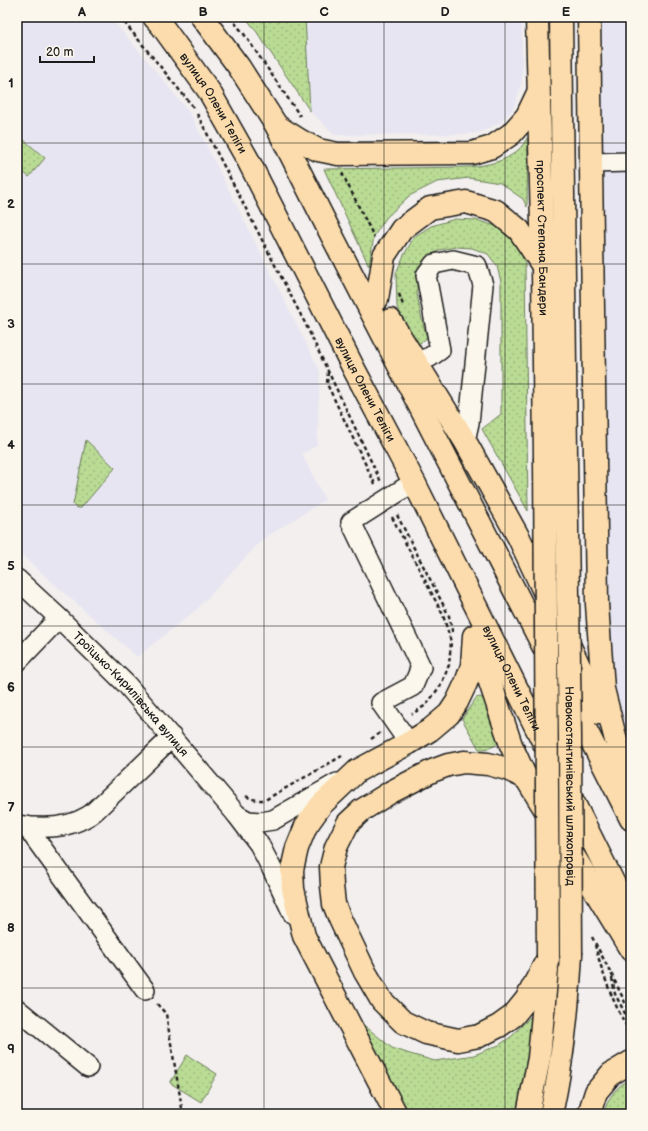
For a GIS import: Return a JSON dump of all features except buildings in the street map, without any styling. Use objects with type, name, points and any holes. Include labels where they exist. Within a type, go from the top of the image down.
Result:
[{"type":"main road","name":"вулиця Олени Теліги","points":[[154,17],[209,91],[248,160],[354,372],[414,482],[631,918]]},
{"type":"main road","points":[[202,17],[239,68],[276,125],[631,819]]},
{"type":"main road","name":"проспект Степана Бандери","points":[[537,17],[543,266],[556,458]]},
{"type":"main road","name":"проспект Степана Бандери","points":[[556,458],[561,17]]},
{"type":"main road","points":[[589,17],[597,604],[603,689],[629,788]]},
{"type":"main road","points":[[276,125],[318,150],[338,154],[472,154],[492,146],[511,134],[527,116],[539,92]]},
{"type":"main road","points":[[377,299],[384,256],[402,229],[430,208],[466,202],[496,210],[519,230],[543,266]]},
{"type":"main road","points":[[327,226],[377,299],[465,441],[522,545],[580,668],[629,788]]},
{"type":"main road","name":"Новокостянтинівський шляхопровід","points":[[552,1114],[558,1083],[567,1014],[571,954],[570,744],[556,458]]},
{"type":"main road","name":"Новокостянтинівський шляхопровід","points":[[528,1114],[539,1058],[548,958],[556,458]]},
{"type":"main road","points":[[414,482],[474,636],[511,745],[526,778],[631,950]]},
{"type":"main road","points":[[396,1114],[304,936],[293,889],[292,870],[297,848],[306,826],[321,805],[357,772],[430,730],[449,714],[457,702],[472,666],[474,636]]},
{"type":"main road","points":[[526,778],[507,769],[488,764],[464,762],[448,765],[432,771],[391,792],[362,810],[348,823],[336,847],[331,867],[334,904],[365,972],[382,1001],[403,1022],[426,1033],[458,1040],[479,1036],[499,1026],[513,1016],[526,1000],[548,958]]},
{"type":"main road","points":[[589,1114],[596,1092],[611,1074],[631,1062]]},
{"type":"street","points":[[591,163],[631,162]]},
{"type":"street","points":[[416,362],[430,357],[440,350],[426,275],[434,264],[453,260],[477,266],[483,285],[469,423],[465,441]]},
{"type":"street","points":[[409,743],[380,703],[413,686],[421,667],[351,522],[414,482]]},
{"type":"street","name":"Троїцько-Кирилівська вулиця","points":[[17,580],[59,618],[127,685],[233,810],[259,844],[304,936]]},
{"type":"street","points":[[17,662],[59,618]]},
{"type":"street","points":[[22,825],[42,828],[57,827],[73,823],[88,816],[172,737]]},
{"type":"street","name":"Троїцько-Кирилівська вулиця","points":[[233,810],[248,821],[260,822],[273,820],[357,772]]},
{"type":"street","points":[[22,825],[145,990]]},
{"type":"street","points":[[17,1010],[88,1067]]},
{"type":"path","points":[[120,17],[194,108],[305,323],[386,499],[443,615],[451,642],[449,665],[441,685],[426,705],[370,739]]},
{"type":"path","points":[[230,17],[244,34],[302,120]]},
{"type":"path","points":[[339,169],[377,243]]},
{"type":"path","points":[[328,372],[326,384],[448,616],[455,641],[452,665],[445,685],[441,691]]},
{"type":"path","points":[[426,705],[443,720]]},
{"type":"path","points":[[233,810],[243,794],[251,799],[265,800],[344,755]]},
{"type":"path","points":[[631,1015],[593,940],[611,994],[631,1033]]},
{"type":"path","points":[[612,975],[615,994],[631,1025]]},
{"type":"path","points":[[145,990],[166,1014],[183,1114]]},
{"type":"shaded area","points":[[17,17],[110,17],[191,115],[320,371],[317,445],[302,454],[325,500],[263,539],[196,610],[137,657],[17,551]]},
{"type":"shaded area","points":[[305,17],[522,17],[522,80],[513,109],[500,123],[481,132],[466,134],[335,135],[310,111]]},
{"type":"shaded area","points":[[600,17],[631,17],[631,746],[620,711],[606,635],[604,234]]},
{"type":"green space","points":[[245,17],[305,17],[310,111],[254,28]]},
{"type":"green space","points":[[17,134],[45,158],[29,177],[17,167]]},
{"type":"green space","points":[[528,137],[527,207],[523,199],[500,183],[469,178],[437,182],[409,196],[386,218],[374,236],[369,266],[324,169],[470,167],[483,165],[502,160],[513,154],[521,147]]},
{"type":"green space","points":[[455,219],[476,220],[499,227],[519,243],[525,264],[528,511],[482,429],[501,414],[501,282],[497,266],[488,254],[472,248],[456,247],[439,250],[425,260],[417,272],[417,294],[427,338],[417,345],[397,307],[396,273],[414,237],[431,226]]},
{"type":"green space","points":[[86,440],[115,468],[81,508],[79,508],[73,505]]},
{"type":"green space","points":[[480,697],[485,699],[499,742],[495,746],[485,749],[479,749],[462,719],[476,698]]},
{"type":"green space","points":[[530,1017],[532,1019],[530,1052],[516,1114],[408,1114],[360,1022],[392,1048],[435,1061],[474,1055],[499,1045],[512,1036]]},
{"type":"green space","points":[[187,1055],[217,1074],[201,1102],[170,1083]]},
{"type":"green space","points":[[631,1078],[631,1113],[604,1114],[605,1108],[613,1093]]}]
